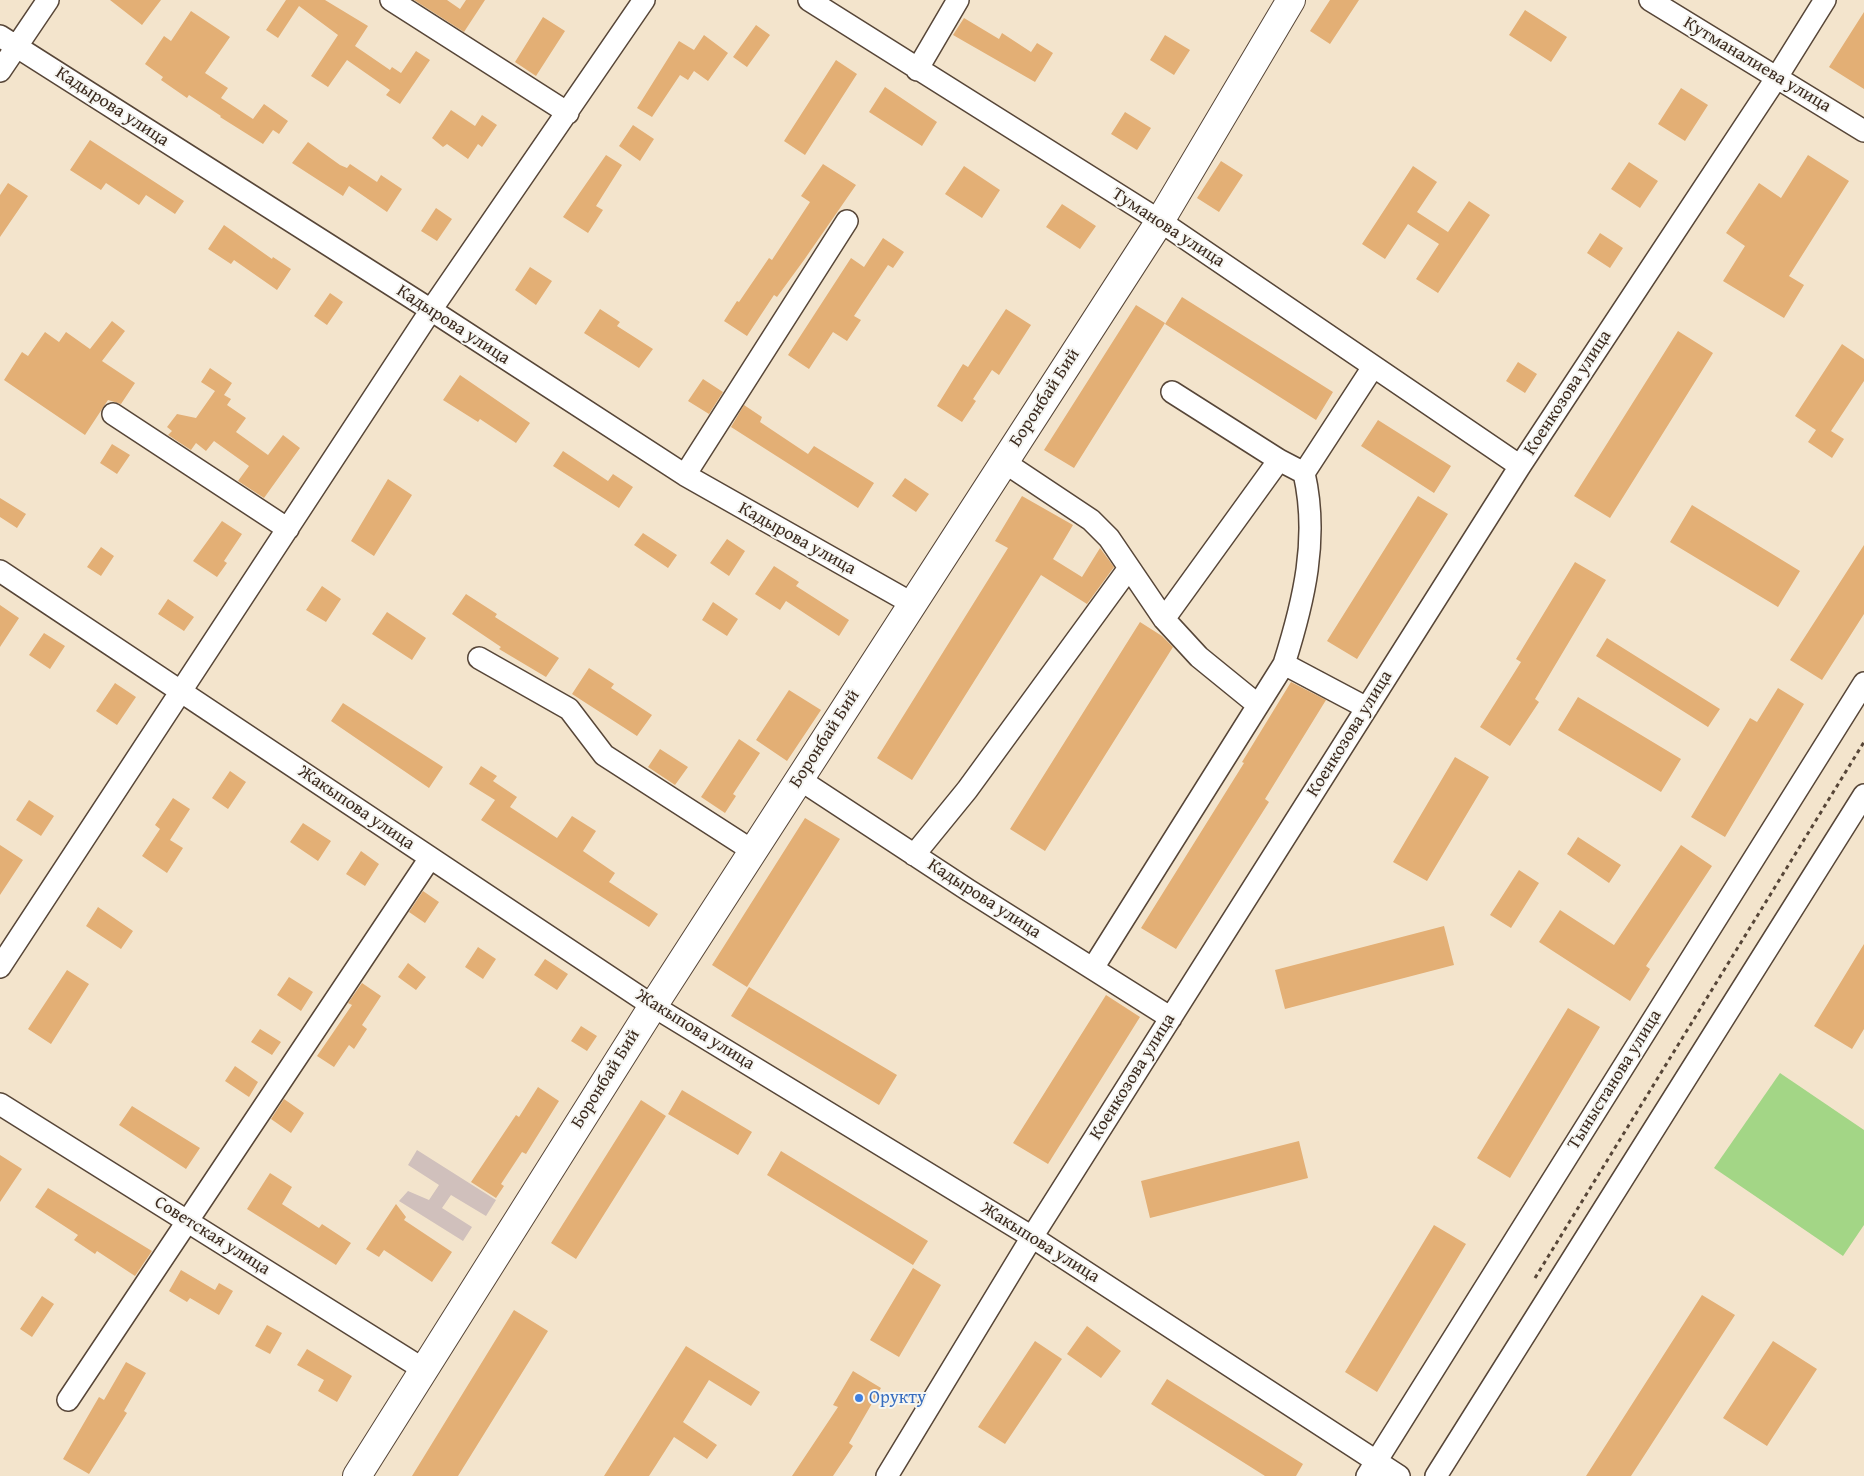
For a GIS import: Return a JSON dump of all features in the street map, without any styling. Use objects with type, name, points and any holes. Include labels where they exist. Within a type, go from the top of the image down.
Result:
[{"type":"street","points":[[0,71],[8,41],[48,0]]},
{"type":"street","points":[[391,0],[568,113]]},
{"type":"street","points":[[0,967],[431,310],[644,0]]},
{"type":"street","name":"Туманова улица","points":[[809,0],[917,70],[1160,221],[1520,466]]},
{"type":"street","points":[[917,70],[958,0]]},
{"type":"street","name":"Боронбай Бий","points":[[357,1476],[653,1006],[1160,221],[1291,0]]},
{"type":"street","name":"Кутманалиева улица","points":[[1650,0],[1864,131]]},
{"type":"street","name":"Коенкозова улица","points":[[886,1476],[1032,1237],[1520,466],[1777,77],[1825,0]]},
{"type":"street","name":"Кадырова улица","points":[[8,41],[431,310],[685,475],[912,604]]},
{"type":"street","points":[[685,475],[847,221]]},
{"type":"street","points":[[1093,968],[1284,664],[1299,617],[1311,552],[1310,500],[1304,473],[1373,367]]},
{"type":"street","points":[[1172,392],[1279,460],[1304,473]]},
{"type":"street","points":[[113,414],[288,529]]},
{"type":"street","points":[[1164,620],[1279,460]]},
{"type":"street","points":[[1004,462],[1091,520],[1109,538],[1164,620],[1199,657],[1258,705]]},
{"type":"street","points":[[914,855],[967,790],[1129,568]]},
{"type":"street","name":"Жакыпова улица","points":[[0,571],[182,690],[653,1006],[1032,1237],[1371,1469],[1399,1476]]},
{"type":"street","points":[[479,658],[569,709],[604,755],[753,851]]},
{"type":"street","points":[[1284,664],[1367,708]]},
{"type":"street","name":"Тыныстанова улица","points":[[1371,1469],[1864,683]]},
{"type":"street","name":"Кадырова улица","points":[[799,779],[914,855],[1171,1018]]},
{"type":"street","points":[[1436,1476],[1864,795]]},
{"type":"street","points":[[68,1400],[430,858]]},
{"type":"street","name":"Советская улица","points":[[0,1104],[423,1369]]},
{"type":"path","points":[[1532,1282],[1864,742]]},
{"type":"shaded area","points":[[417,1150],[496,1200],[486,1216],[451,1195],[442,1208],[472,1227],[463,1241],[399,1201],[408,1191],[429,1200],[439,1185],[408,1165]]},
{"type":"green space","points":[[1780,1073],[1864,1130],[1864,1225],[1843,1256],[1714,1168]]},
{"type":"building","points":[[110,0],[161,0],[142,25]]},
{"type":"building","points":[[286,0],[325,0],[368,26],[355,46],[390,70],[392,67],[401,73],[416,51],[430,60],[400,104],[386,95],[390,90],[347,60],[328,87],[311,76],[338,35],[299,6],[278,38],[266,30]]},
{"type":"building","points":[[414,0],[447,0],[460,9],[466,0],[485,0],[464,32]]},
{"type":"building","points":[[1330,0],[1359,0],[1330,44],[1310,31]]},
{"type":"building","points":[[1525,10],[1567,37],[1551,62],[1509,35]]},
{"type":"building","points":[[191,11],[230,37],[205,73],[228,88],[221,98],[253,119],[264,104],[288,121],[279,134],[273,130],[263,144],[189,95],[187,98],[161,80],[163,77],[145,64],[164,36],[171,41]]},
{"type":"building","points":[[1864,12],[1864,89],[1829,67]]},
{"type":"building","points":[[543,17],[565,31],[536,76],[515,62]]},
{"type":"building","points":[[964,18],[999,39],[1002,33],[1031,52],[1037,43],[1053,53],[1035,82],[953,35]]},
{"type":"building","points":[[756,25],[770,35],[747,67],[733,57]]},
{"type":"building","points":[[704,35],[728,53],[708,81],[694,71],[688,80],[680,75],[652,117],[637,108],[679,41],[694,50]]},
{"type":"building","points":[[1165,35],[1190,50],[1174,75],[1150,60]]},
{"type":"building","points":[[836,60],[857,74],[805,155],[784,141]]},
{"type":"building","points":[[885,87],[937,122],[922,146],[869,112]]},
{"type":"building","points":[[1681,88],[1708,105],[1685,141],[1658,124]]},
{"type":"building","points":[[451,110],[475,126],[482,115],[497,125],[482,147],[478,144],[468,159],[447,144],[443,147],[432,138]]},
{"type":"building","points":[[1125,112],[1151,128],[1137,150],[1111,134]]},
{"type":"building","points":[[633,125],[654,139],[640,161],[619,146]]},
{"type":"building","points":[[90,140],[184,201],[175,214],[146,195],[139,205],[106,183],[101,190],[70,170]]},
{"type":"building","points":[[308,142],[340,165],[347,168],[350,164],[377,182],[381,175],[402,189],[387,212],[349,186],[343,196],[292,163]]},
{"type":"building","points":[[606,155],[622,165],[596,206],[603,210],[588,233],[563,217]]},
{"type":"building","points":[[1808,155],[1849,181],[1789,276],[1804,285],[1784,318],[1723,281],[1745,246],[1726,233],[1759,183],[1781,198]]},
{"type":"building","points":[[1221,161],[1243,175],[1219,212],[1197,198]]},
{"type":"building","points":[[1629,162],[1658,181],[1640,208],[1611,189]]},
{"type":"building","points":[[823,164],[856,185],[777,297],[774,295],[747,336],[724,321],[769,258],[772,260],[810,202],[801,196]]},
{"type":"building","points":[[964,166],[1000,190],[982,218],[945,194]]},
{"type":"building","points":[[1413,166],[1437,182],[1417,212],[1448,232],[1469,201],[1490,215],[1438,293],[1416,279],[1439,244],[1408,224],[1385,259],[1362,244]]},
{"type":"building","points":[[8,183],[28,196],[0,237],[0,195]]},
{"type":"building","points":[[1062,204],[1096,226],[1080,249],[1046,227]]},
{"type":"building","points":[[436,208],[452,219],[437,241],[421,231]]},
{"type":"building","points":[[224,225],[272,259],[273,257],[291,269],[277,290],[234,260],[231,264],[208,249]]},
{"type":"building","points":[[1600,233],[1623,248],[1610,268],[1587,253]]},
{"type":"building","points":[[883,238],[904,252],[893,268],[888,265],[854,316],[861,320],[847,341],[833,332],[809,369],[788,355],[851,258],[864,267]]},
{"type":"building","points":[[530,267],[552,281],[536,305],[515,290]]},
{"type":"building","points":[[330,293],[343,302],[327,325],[314,316]]},
{"type":"building","points":[[1182,297],[1333,392],[1316,420],[1165,324]]},
{"type":"building","points":[[1136,305],[1165,323],[1074,468],[1044,450]]},
{"type":"building","points":[[600,309],[620,322],[617,326],[653,349],[639,368],[584,333]]},
{"type":"building","points":[[1006,309],[1031,325],[999,375],[992,370],[973,399],[976,401],[962,422],[937,406],[963,364],[968,367]]},
{"type":"building","points":[[112,321],[125,331],[102,361],[135,383],[121,404],[108,400],[85,435],[4,380],[22,352],[28,356],[45,332],[59,342],[66,332],[90,349]]},
{"type":"building","points":[[1678,331],[1713,353],[1610,518],[1574,496]]},
{"type":"building","points":[[1842,344],[1864,359],[1864,381],[1831,431],[1844,439],[1832,458],[1808,442],[1816,430],[1795,416]]},
{"type":"building","points":[[1518,362],[1537,374],[1525,393],[1506,381]]},
{"type":"building","points":[[210,368],[232,383],[224,395],[231,399],[227,405],[246,418],[236,432],[268,455],[283,435],[300,448],[264,498],[238,481],[249,466],[214,441],[206,451],[196,443],[191,450],[168,435],[172,431],[167,427],[177,414],[196,418],[215,391],[201,382]]},
{"type":"building","points":[[460,375],[530,423],[516,443],[480,419],[478,422],[443,400]]},
{"type":"building","points":[[703,379],[723,392],[709,414],[688,401]]},
{"type":"building","points":[[744,405],[762,417],[760,422],[808,454],[814,446],[874,483],[858,508],[731,427]]},
{"type":"building","points":[[1378,420],[1451,466],[1434,493],[1361,446]]},
{"type":"building","points":[[112,444],[130,455],[117,474],[100,463]]},
{"type":"building","points":[[563,451],[608,481],[613,474],[633,487],[619,508],[553,466]]},
{"type":"building","points":[[905,478],[929,494],[916,512],[892,496]]},
{"type":"building","points":[[388,479],[412,495],[374,556],[351,541]]},
{"type":"building","points":[[1022,496],[1073,525],[1053,559],[1082,577],[1100,548],[1114,567],[1087,604],[1041,575],[912,780],[877,758],[1008,548],[995,541]]},
{"type":"building","points":[[1418,496],[1448,514],[1357,659],[1327,641]]},
{"type":"building","points":[[0,498],[26,514],[17,528],[0,517]]},
{"type":"building","points":[[1692,505],[1800,571],[1778,607],[1670,542]]},
{"type":"building","points":[[222,521],[242,534],[224,561],[227,563],[217,577],[193,561]]},
{"type":"building","points":[[643,533],[677,555],[668,568],[634,545]]},
{"type":"building","points":[[727,539],[745,551],[729,576],[710,563]]},
{"type":"building","points":[[1864,545],[1864,614],[1822,680],[1790,660]]},
{"type":"building","points":[[101,547],[114,556],[101,576],[87,567]]},
{"type":"building","points":[[1575,562],[1606,580],[1535,699],[1539,702],[1510,746],[1480,727],[1521,662],[1516,659]]},
{"type":"building","points":[[774,566],[799,582],[796,586],[849,620],[839,636],[786,601],[780,610],[755,594]]},
{"type":"building","points":[[322,586],[341,599],[326,622],[306,610]]},
{"type":"building","points":[[466,594],[497,614],[495,617],[559,658],[546,677],[499,649],[501,647],[452,614]]},
{"type":"building","points":[[168,599],[194,617],[184,631],[158,614]]},
{"type":"building","points":[[713,602],[738,619],[727,636],[702,620]]},
{"type":"building","points":[[0,605],[19,618],[0,647]]},
{"type":"building","points":[[387,612],[426,638],[412,660],[372,634]]},
{"type":"building","points":[[1140,622],[1162,636],[1173,647],[1045,851],[1010,829]]},
{"type":"building","points":[[44,633],[65,646],[50,669],[29,655]]},
{"type":"building","points":[[1607,638],[1720,709],[1708,727],[1596,656]]},
{"type":"building","points":[[589,668],[614,684],[611,688],[652,715],[637,736],[572,694]]},
{"type":"building","points":[[1291,682],[1326,700],[1265,799],[1269,802],[1176,949],[1141,928],[1244,763],[1242,762]]},
{"type":"building","points":[[115,683],[136,697],[117,725],[96,711]]},
{"type":"building","points":[[1778,688],[1804,704],[1725,837],[1691,817],[1750,718],[1757,722]]},
{"type":"building","points":[[789,690],[821,710],[787,761],[756,740]]},
{"type":"building","points":[[1578,697],[1681,759],[1661,792],[1558,730]]},
{"type":"building","points":[[343,703],[443,767],[429,788],[331,721]]},
{"type":"building","points":[[739,739],[760,753],[733,794],[736,796],[725,813],[701,797]]},
{"type":"building","points":[[660,749],[688,767],[675,785],[648,767]]},
{"type":"building","points":[[1455,757],[1489,777],[1427,881],[1393,862]]},
{"type":"building","points":[[481,766],[497,776],[493,781],[517,797],[510,807],[557,838],[572,816],[596,831],[583,851],[615,873],[609,882],[658,914],[649,927],[481,820],[495,800],[469,784]]},
{"type":"building","points":[[230,771],[246,782],[228,809],[212,798]]},
{"type":"building","points":[[173,798],[190,809],[170,840],[183,848],[167,873],[142,856],[160,829],[155,825]]},
{"type":"building","points":[[29,800],[54,816],[41,836],[16,820]]},
{"type":"building","points":[[805,818],[840,839],[747,987],[712,965]]},
{"type":"building","points":[[303,823],[331,841],[318,861],[290,842]]},
{"type":"building","points":[[1578,837],[1621,865],[1609,883],[1567,854]]},
{"type":"building","points":[[0,845],[23,860],[0,895]]},
{"type":"building","points":[[1681,845],[1712,866],[1646,966],[1650,969],[1630,1001],[1539,942],[1560,910],[1614,945]]},
{"type":"building","points":[[361,851],[379,864],[365,886],[346,874]]},
{"type":"building","points":[[1519,870],[1539,883],[1511,928],[1490,915]]},
{"type":"building","points":[[423,891],[439,902],[425,923],[409,912]]},
{"type":"building","points":[[98,907],[133,931],[121,949],[86,926]]},
{"type":"building","points":[[1444,926],[1454,965],[1285,1009],[1275,970]]},
{"type":"building","points":[[1864,944],[1864,1029],[1852,1049],[1814,1026]]},
{"type":"building","points":[[478,947],[496,959],[483,979],[465,967]]},
{"type":"building","points":[[545,959],[568,974],[557,990],[534,975]]},
{"type":"building","points":[[408,963],[426,977],[416,990],[398,977]]},
{"type":"building","points":[[67,970],[89,984],[51,1044],[28,1029]]},
{"type":"building","points":[[289,977],[313,992],[301,1011],[277,995]]},
{"type":"building","points":[[362,983],[381,996],[362,1025],[367,1029],[354,1049],[349,1045],[334,1067],[317,1056],[352,1005],[348,1003]]},
{"type":"building","points":[[749,987],[897,1075],[879,1105],[731,1016]]},
{"type":"building","points":[[1106,995],[1140,1017],[1048,1164],[1013,1143]]},
{"type":"building","points":[[1568,1008],[1600,1027],[1510,1178],[1477,1158]]},
{"type":"building","points":[[581,1026],[597,1036],[587,1051],[571,1041]]},
{"type":"building","points":[[260,1029],[281,1042],[272,1055],[251,1042]]},
{"type":"building","points":[[235,1066],[258,1082],[249,1097],[225,1081]]},
{"type":"building","points":[[538,1087],[559,1101],[526,1154],[522,1152],[501,1184],[504,1186],[496,1198],[471,1182],[516,1115],[519,1117]]},
{"type":"building","points":[[682,1090],[752,1132],[738,1155],[668,1114]]},
{"type":"building","points":[[284,1099],[304,1113],[291,1133],[271,1119]]},
{"type":"building","points":[[641,1100],[666,1116],[576,1259],[551,1243]]},
{"type":"building","points":[[132,1106],[200,1148],[186,1169],[119,1125]]},
{"type":"building","points":[[1299,1141],[1308,1178],[1150,1218],[1141,1181]]},
{"type":"building","points":[[781,1151],[928,1241],[913,1265],[767,1175]]},
{"type":"building","points":[[0,1155],[22,1169],[0,1202]]},
{"type":"building","points":[[270,1173],[292,1187],[282,1204],[319,1228],[322,1224],[351,1243],[336,1265],[247,1209]]},
{"type":"building","points":[[48,1188],[152,1251],[135,1276],[97,1251],[95,1254],[74,1240],[78,1235],[35,1207]]},
{"type":"building","points":[[396,1204],[406,1217],[404,1220],[452,1252],[432,1282],[384,1250],[379,1257],[366,1249]]},
{"type":"building","points":[[1434,1225],[1466,1244],[1377,1392],[1345,1372]]},
{"type":"building","points":[[913,1268],[941,1285],[899,1357],[870,1340]]},
{"type":"building","points":[[181,1270],[215,1290],[219,1283],[233,1291],[219,1315],[190,1298],[187,1302],[169,1291]]},
{"type":"building","points":[[1702,1295],[1735,1315],[1631,1476],[1586,1476]]},
{"type":"building","points":[[42,1296],[54,1304],[32,1337],[20,1329]]},
{"type":"building","points":[[514,1310],[548,1331],[458,1476],[412,1476]]},
{"type":"building","points":[[267,1325],[282,1333],[270,1354],[255,1346]]},
{"type":"building","points":[[1087,1326],[1121,1351],[1101,1378],[1067,1354]]},
{"type":"building","points":[[1035,1341],[1062,1359],[1005,1444],[978,1427]]},
{"type":"building","points":[[1773,1341],[1817,1369],[1767,1446],[1723,1418]]},
{"type":"building","points":[[686,1346],[760,1392],[751,1406],[709,1380],[683,1422],[717,1445],[707,1459],[674,1437],[649,1476],[604,1476]]},
{"type":"building","points":[[307,1349],[352,1376],[337,1402],[318,1391],[324,1380],[297,1365]]},
{"type":"building","points":[[126,1362],[146,1373],[124,1411],[127,1413],[89,1474],[63,1459],[99,1397],[104,1400]]},
{"type":"building","points":[[853,1371],[881,1388],[849,1443],[853,1446],[833,1476],[792,1476],[838,1407],[833,1405]]},
{"type":"building","points":[[1167,1379],[1303,1464],[1296,1476],[1265,1476],[1151,1404]]},
{"type":"place","name":"Орукту","points":[[859,1398]]}]
